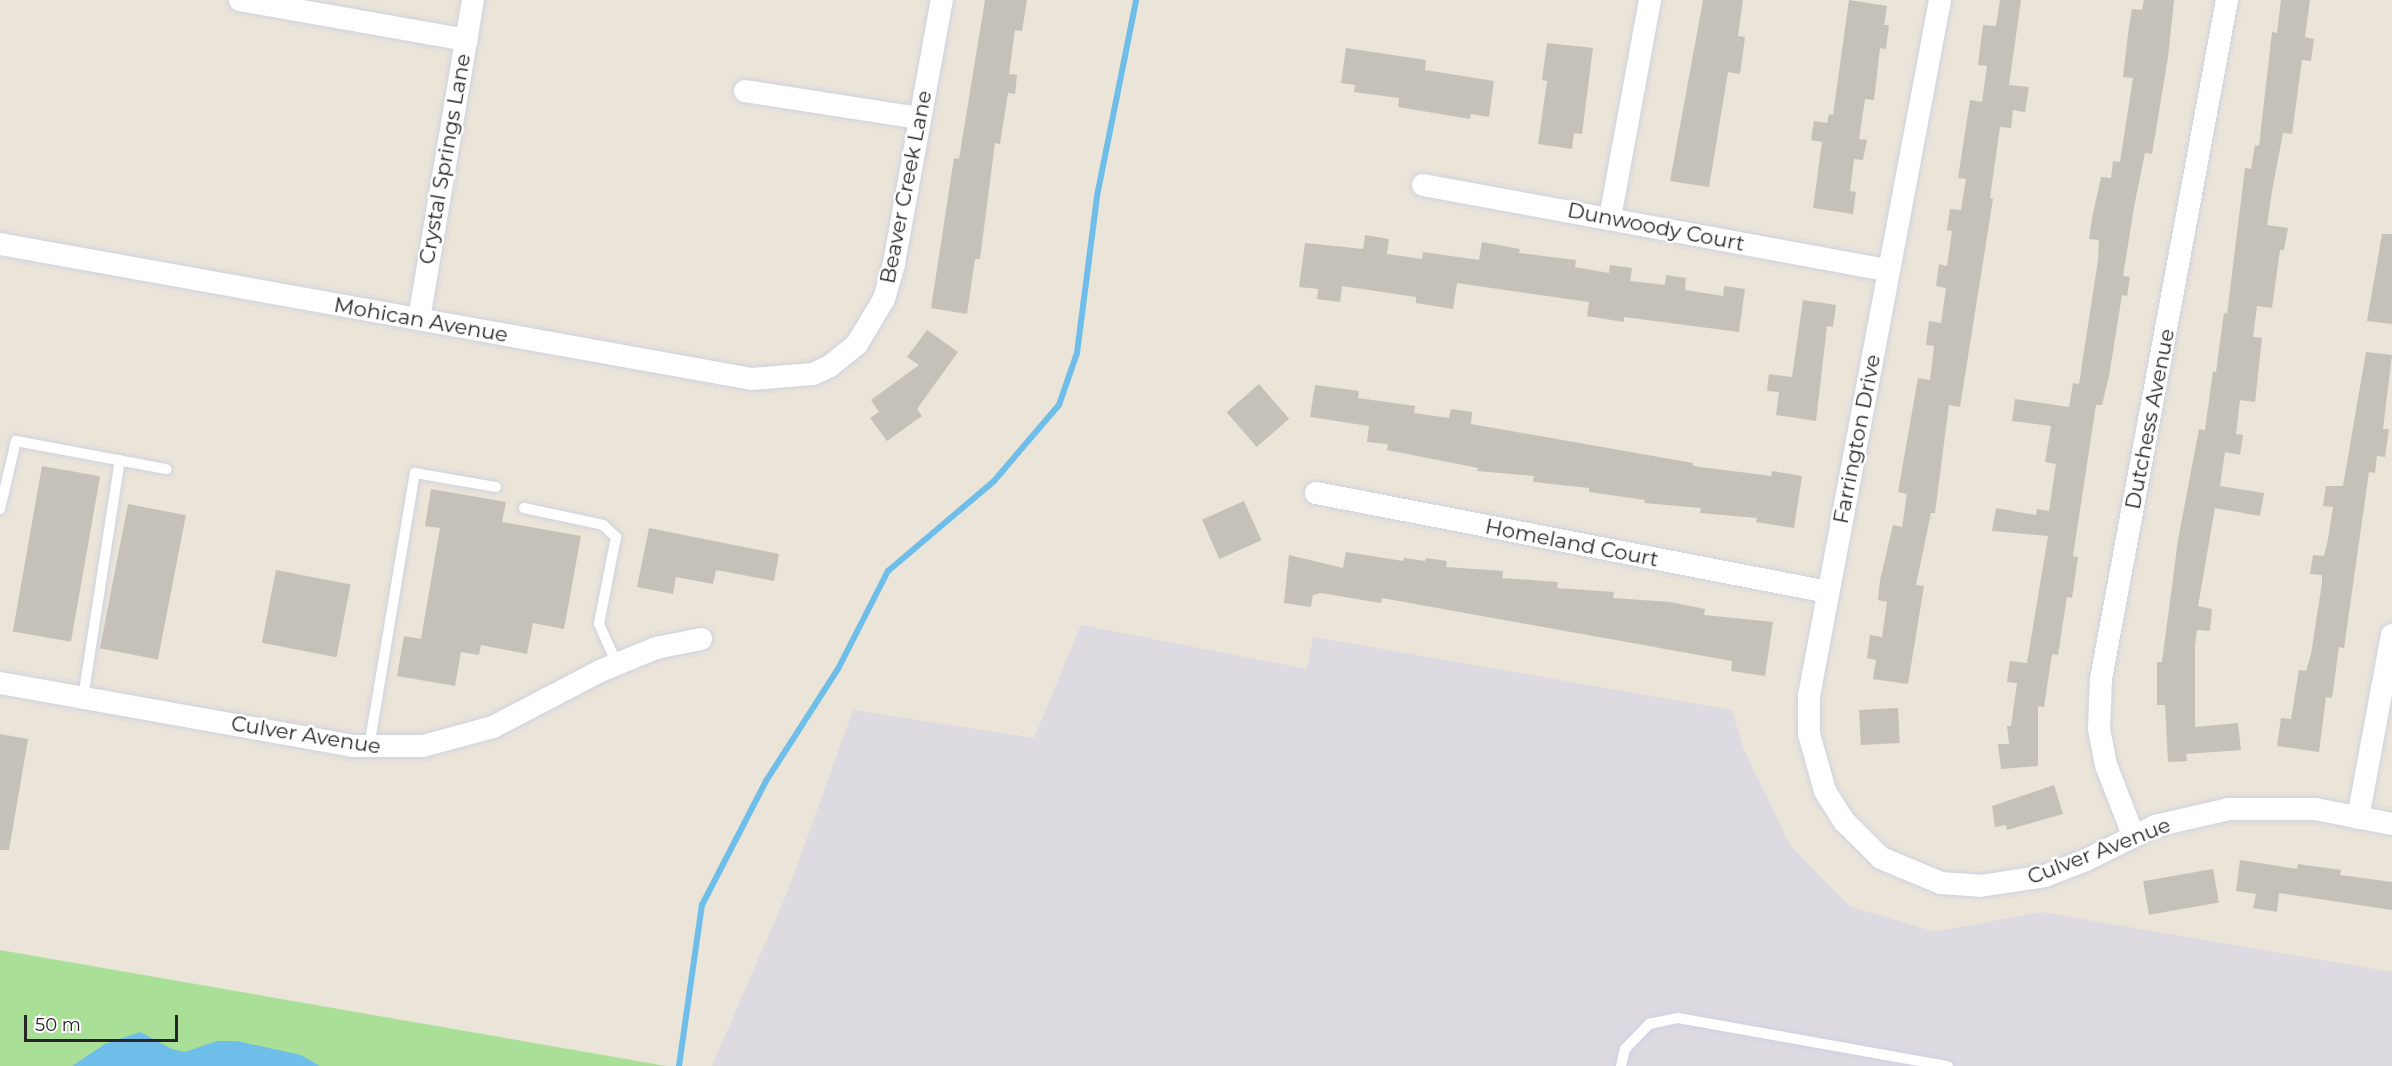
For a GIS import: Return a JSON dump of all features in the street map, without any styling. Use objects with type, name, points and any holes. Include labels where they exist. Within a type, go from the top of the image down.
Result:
[{"type":"street","points":[[240,0],[466,40]]},
{"type":"street","name":"Crystal Springs Lane","points":[[419,319],[473,0]]},
{"type":"street","name":"Beaver Creek Lane","points":[[840,360],[857,344],[884,299],[894,263],[942,0]]},
{"type":"street","points":[[1610,218],[1650,0]]},
{"type":"street","name":"Farrington Drive","points":[[1881,858],[1844,821],[1825,791],[1815,762],[1808,708],[1940,0]]},
{"type":"street","name":"Dutchess Avenue","points":[[2133,835],[2103,747],[2099,728],[2101,679],[2227,0]]},
{"type":"street","points":[[745,91],[920,118]]},
{"type":"street","name":"Dunwoody Court","points":[[1424,185],[1888,270]]},
{"type":"street","name":"Mohican Avenue","points":[[0,244],[752,379],[813,374],[840,360]]},
{"type":"street","name":"Homeland Court","points":[[1316,493],[1828,592]]},
{"type":"street","points":[[2358,818],[2392,635]]},
{"type":"street","name":"Culver Avenue","points":[[0,683],[369,747],[423,746],[476,733],[618,664],[657,648],[701,639]]},
{"type":"street","name":"Culver Avenue","points":[[1881,858],[1941,883],[2012,883],[2086,860],[2133,835],[2229,809],[2315,809],[2392,824]]},
{"type":"lane","points":[[0,509],[16,441],[166,469]]},
{"type":"lane","points":[[83,698],[120,460]]},
{"type":"lane","points":[[369,747],[415,473],[496,487]]},
{"type":"lane","points":[[524,508],[603,525],[616,537],[599,624],[618,664]]},
{"type":"lane","points":[[1621,1066],[1625,1049],[1649,1024],[1678,1018],[1948,1066]]},
{"type":"shaded area","points":[[1081,625],[1307,669],[1313,637],[1732,710],[1744,750],[1790,845],[1849,906],[1935,932],[2041,912],[2392,972],[2392,1066],[712,1066],[789,888],[853,710],[1034,738]]},
{"type":"green space","points":[[0,950],[666,1066],[0,1066]]},
{"type":"water","points":[[140,1032],[172,1049],[185,1052],[217,1041],[237,1041],[301,1055],[320,1066],[72,1066],[105,1044]]},
{"type":"building","points":[[985,0],[1027,0],[1022,31],[1015,30],[1009,74],[1017,75],[1015,94],[1008,93],[1000,144],[995,143],[980,259],[975,259],[967,314],[931,308],[954,158],[959,159]]},
{"type":"building","points":[[1703,0],[1743,0],[1738,36],[1745,37],[1740,74],[1728,72],[1709,187],[1670,181]]},
{"type":"building","points":[[1849,0],[1887,6],[1884,25],[1889,25],[1886,49],[1880,48],[1874,100],[1865,99],[1859,139],[1867,140],[1863,160],[1854,159],[1850,191],[1856,192],[1853,214],[1813,208],[1822,142],[1811,140],[1814,121],[1827,123],[1829,114],[1833,115]]},
{"type":"building","points":[[2000,0],[2021,0],[2009,85],[2029,87],[2025,112],[2013,110],[2011,128],[2000,127],[1990,198],[1993,199],[1960,407],[1949,405],[1935,513],[1931,513],[1916,585],[1924,586],[1908,684],[1873,679],[1876,660],[1867,658],[1870,635],[1882,637],[1887,602],[1878,600],[1880,580],[1893,525],[1902,527],[1907,494],[1898,492],[1918,378],[1930,380],[1934,346],[1926,345],[1929,321],[1941,323],[1946,288],[1936,286],[1939,264],[1947,266],[1952,231],[1947,230],[1950,209],[1961,210],[1966,179],[1958,178],[1970,100],[1982,102],[1987,66],[1978,65],[1983,25],[1996,26]]},
{"type":"building","points":[[2144,0],[2174,0],[2168,57],[2152,154],[2145,153],[2134,207],[2123,276],[2130,277],[2127,296],[2122,295],[2102,405],[2096,405],[2073,556],[2078,557],[2072,598],[2067,597],[2058,655],[2052,654],[2044,707],[2038,706],[2038,766],[2001,769],[1998,744],[2009,744],[2007,726],[2011,726],[2017,683],[2007,682],[2010,661],[2027,663],[2048,536],[1992,531],[1996,508],[2036,515],[2037,509],[2049,511],[2056,464],[2045,462],[2051,426],[2012,421],[2015,399],[2069,407],[2073,383],[2079,384],[2098,260],[2099,240],[2089,239],[2092,218],[2101,177],[2111,178],[2113,161],[2120,162],[2133,78],[2123,77],[2128,34],[2132,9],[2142,10]]},
{"type":"building","points":[[2281,0],[2310,0],[2305,37],[2314,39],[2311,61],[2302,60],[2292,134],[2283,133],[2272,191],[2267,225],[2288,228],[2284,250],[2280,250],[2272,308],[2257,306],[2253,337],[2262,338],[2255,402],[2240,400],[2236,434],[2243,435],[2240,455],[2225,452],[2220,486],[2264,493],[2260,516],[2215,508],[2198,606],[2212,609],[2210,631],[2197,630],[2195,646],[2195,727],[2238,723],[2241,750],[2186,754],[2187,761],[2168,762],[2165,705],[2157,705],[2157,662],[2162,662],[2178,540],[2199,429],[2205,430],[2224,313],[2227,314],[2245,168],[2251,169],[2255,145],[2259,146],[2272,32],[2277,33]]},
{"type":"building","points":[[1547,43],[1593,48],[1582,134],[1574,133],[1572,149],[1538,144],[1547,81],[1542,80]]},
{"type":"building","points":[[1346,48],[1426,60],[1425,70],[1494,81],[1489,117],[1471,114],[1470,119],[1398,107],[1399,98],[1354,92],[1355,85],[1341,83]]},
{"type":"building","points":[[2382,234],[2392,234],[2392,324],[2367,321]]},
{"type":"building","points":[[1365,235],[1389,239],[1387,254],[1422,259],[1423,252],[1479,260],[1482,242],[1520,249],[1519,253],[1576,260],[1575,267],[1609,273],[1610,265],[1632,268],[1630,281],[1665,285],[1666,275],[1686,278],[1685,290],[1723,296],[1724,286],[1745,289],[1739,332],[1624,317],[1624,322],[1587,316],[1589,302],[1457,283],[1453,309],[1416,303],[1416,297],[1342,286],[1340,302],[1317,299],[1318,289],[1299,287],[1305,243],[1363,249]]},
{"type":"building","points":[[1803,300],[1836,305],[1833,327],[1827,326],[1816,421],[1776,415],[1779,392],[1767,391],[1769,374],[1792,377]]},
{"type":"building","points":[[927,330],[958,352],[917,409],[922,416],[887,441],[870,418],[879,412],[871,400],[919,365],[907,357]]},
{"type":"building","points":[[2366,352],[2392,355],[2383,429],[2389,429],[2385,457],[2377,456],[2375,473],[2369,472],[2344,648],[2339,647],[2332,698],[2326,697],[2319,752],[2277,746],[2281,718],[2291,719],[2299,670],[2306,671],[2311,654],[2322,583],[2322,575],[2310,574],[2313,555],[2324,556],[2328,539],[2333,507],[2323,506],[2326,486],[2343,486]]},
{"type":"building","points":[[1259,384],[1289,419],[1257,447],[1227,412]]},
{"type":"building","points":[[1315,385],[1359,391],[1358,398],[1415,406],[1414,413],[1449,418],[1451,409],[1472,412],[1471,424],[1693,463],[1693,466],[1771,476],[1772,471],[1802,476],[1794,528],[1756,522],[1757,518],[1700,513],[1701,508],[1644,503],[1645,500],[1589,492],[1589,488],[1533,482],[1534,476],[1477,471],[1478,468],[1387,450],[1388,444],[1367,442],[1369,426],[1310,417]]},
{"type":"building","points":[[42,466],[100,476],[71,642],[13,631]]},
{"type":"building","points":[[431,489],[506,502],[502,522],[581,536],[564,629],[533,623],[527,654],[481,645],[479,655],[461,652],[455,686],[397,676],[404,636],[421,639],[440,528],[425,526]]},
{"type":"building","points":[[1244,501],[1261,540],[1219,559],[1202,520]]},
{"type":"building","points":[[128,504],[186,515],[158,660],[100,648]]},
{"type":"building","points":[[649,528],[779,554],[774,581],[716,570],[713,584],[676,577],[673,594],[637,587]]},
{"type":"building","points":[[1346,552],[1403,561],[1404,558],[1425,561],[1426,558],[1447,561],[1446,567],[1503,571],[1502,578],[1558,582],[1557,588],[1614,592],[1613,598],[1670,602],[1705,609],[1704,615],[1773,622],[1765,676],[1731,671],[1732,661],[1382,598],[1381,603],[1321,593],[1313,595],[1311,607],[1284,603],[1289,555],[1343,568]]},
{"type":"building","points":[[276,570],[351,585],[336,657],[262,643]]},
{"type":"building","points":[[1898,708],[1900,743],[1861,745],[1859,710]]},
{"type":"building","points":[[0,734],[28,739],[9,850],[0,850]]},
{"type":"building","points":[[2054,785],[2063,814],[2007,830],[2006,825],[1995,827],[1992,806]]},
{"type":"building","points":[[2240,860],[2297,869],[2298,864],[2341,870],[2340,875],[2392,882],[2392,910],[2279,893],[2277,912],[2253,908],[2256,894],[2236,891]]},
{"type":"building","points":[[2213,869],[2219,902],[2149,915],[2143,881]]},
{"type":"waterway","points":[[679,1066],[702,905],[766,781],[838,669],[888,571],[994,481],[1059,405],[1077,353],[1097,196],[1136,0]]}]
